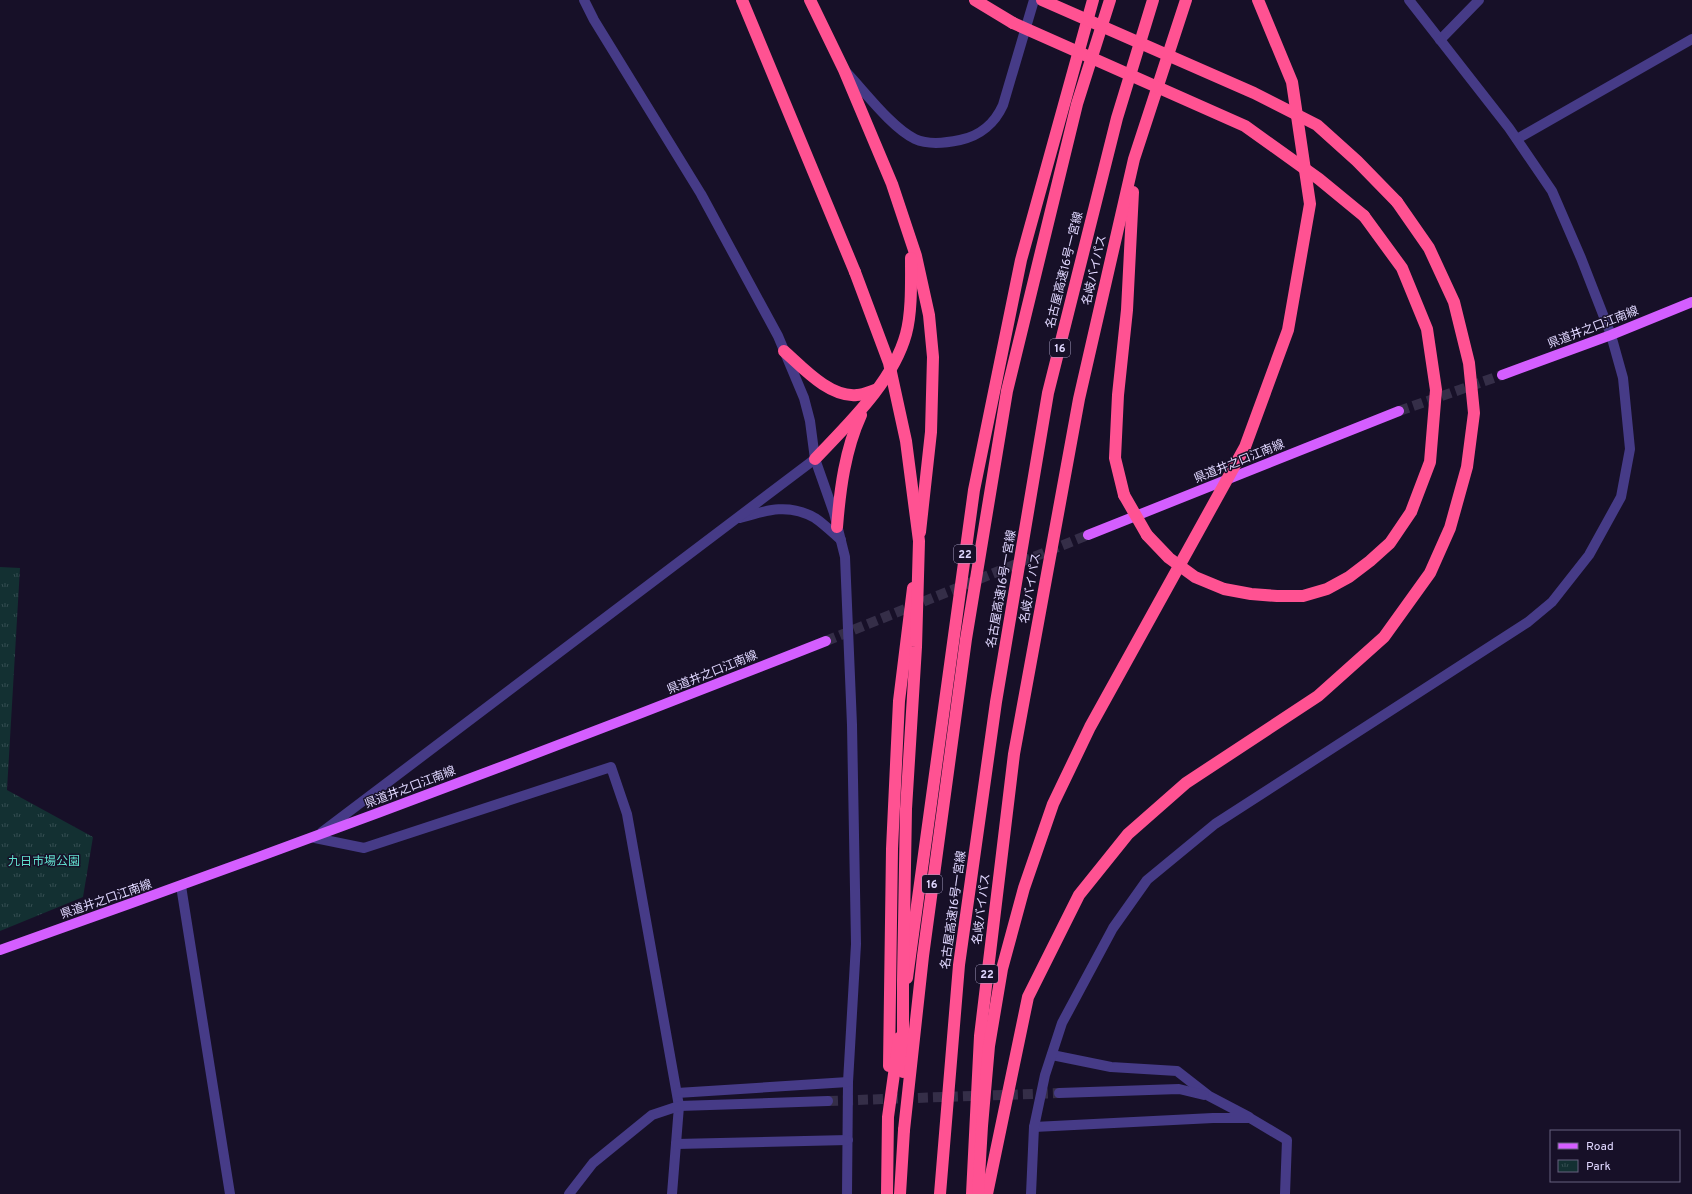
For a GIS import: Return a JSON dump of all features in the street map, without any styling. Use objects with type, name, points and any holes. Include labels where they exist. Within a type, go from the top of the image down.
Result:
[{"type":"highway","points":[[742,0],[855,272],[889,363],[906,441],[919,541],[916,647],[906,809],[903,980],[904,1130]]},
{"type":"highway","points":[[810,0],[844,70],[892,184],[912,244],[929,315],[933,357],[931,424],[922,517],[899,701],[892,849],[888,1117]]},
{"type":"highway","points":[[975,0],[1013,23],[1245,126],[1319,179],[1364,216],[1402,268],[1427,329],[1436,390],[1430,462],[1411,512],[1390,543],[1350,577],[1327,589],[1303,596],[1250,594],[1224,589],[1195,577],[1169,558],[1147,535],[1124,495],[1115,458],[1118,395],[1127,310],[1134,159]]},
{"type":"highway","points":[[987,1194],[1028,997],[1079,895],[1128,834],[1186,783],[1318,696],[1384,637],[1430,573],[1450,528],[1467,467],[1474,413],[1469,363],[1454,302],[1429,248],[1397,202],[1357,162],[1317,125],[1254,93],[1042,0]]},
{"type":"highway","name":"22","points":[[887,1194],[888,1117],[974,490],[1021,260],[1093,0]]},
{"type":"highway","name":"名古屋高速16号一宮線","points":[[900,1194],[904,1130],[922,956],[966,639],[1007,390],[1078,104],[1110,0]]},
{"type":"highway","name":"名古屋高速16号一宮線","points":[[940,1194],[960,957],[996,702],[1047,401],[1117,118],[1153,0]]},
{"type":"highway","name":"名岐バイパス","points":[[972,1194],[980,1036],[1014,754],[1079,399],[1134,159],[1186,0]]},
{"type":"highway","points":[[978,1194],[982,1126],[990,1046],[1002,969],[1024,888],[1053,804],[1090,726],[1245,447],[1288,330],[1310,204],[1292,82],[1258,0]]},
{"type":"highway","points":[[815,459],[859,413],[895,363],[906,334],[911,294],[912,244]]},
{"type":"highway","points":[[784,351],[814,378],[843,394],[857,395],[875,390]]},
{"type":"highway","points":[[837,527],[839,498],[843,473],[857,422],[868,401]]},
{"type":"main road","name":"県道井之口江南線","points":[[1502,375],[1611,335],[1692,302]]},
{"type":"main road","name":"県道井之口江南線","points":[[1088,535],[1399,411]]},
{"type":"main road","name":"県道井之口江南線","points":[[0,950],[315,838],[678,700],[826,641]]},
{"type":"street","points":[[584,0],[594,20],[701,194],[778,336],[804,398],[810,421],[815,459],[834,513],[845,557],[854,829],[856,944],[848,1082],[847,1194]]},
{"type":"street","points":[[844,70],[884,113],[902,130],[915,139],[928,142],[950,142],[965,139],[983,130],[997,117],[1003,105],[1034,0]]},
{"type":"street","points":[[1030,1194],[1034,1127],[1045,1075],[1062,1023],[1113,928],[1147,880],[1215,824],[1528,622],[1552,602],[1589,555],[1621,497],[1630,449],[1622,378],[1611,335],[1581,258],[1552,191],[1517,139],[1409,0]]},
{"type":"street","points":[[1440,40],[1479,0]]},
{"type":"street","points":[[1517,139],[1692,39]]},
{"type":"street","points":[[315,838],[815,459]]},
{"type":"street","points":[[734,520],[771,509],[798,511],[815,518],[841,540]]},
{"type":"street","points":[[315,838],[364,848],[611,767],[628,814],[679,1106],[672,1194]]},
{"type":"street","points":[[181,886],[230,1194]]},
{"type":"street","points":[[1052,1055],[1111,1067],[1177,1071],[1209,1096],[1287,1140],[1285,1194]]},
{"type":"street","points":[[677,1093],[848,1082]]},
{"type":"street","points":[[1059,1093],[1179,1089],[1209,1096]]},
{"type":"street","points":[[569,1194],[593,1164],[652,1115],[679,1106],[828,1101]]},
{"type":"street","points":[[1034,1127],[1213,1118],[1250,1118]]},
{"type":"street","points":[[676,1144],[848,1140]]},
{"type":"green space","name":"九日市場公園","points":[[0,567],[20,568],[7,790],[93,837],[83,897],[0,931]]},
{"type":"tunnel","points":[[1399,411],[1502,375]]},
{"type":"tunnel","points":[[826,641],[1088,535]]},
{"type":"tunnel","points":[[828,1101],[1059,1093]]}]
